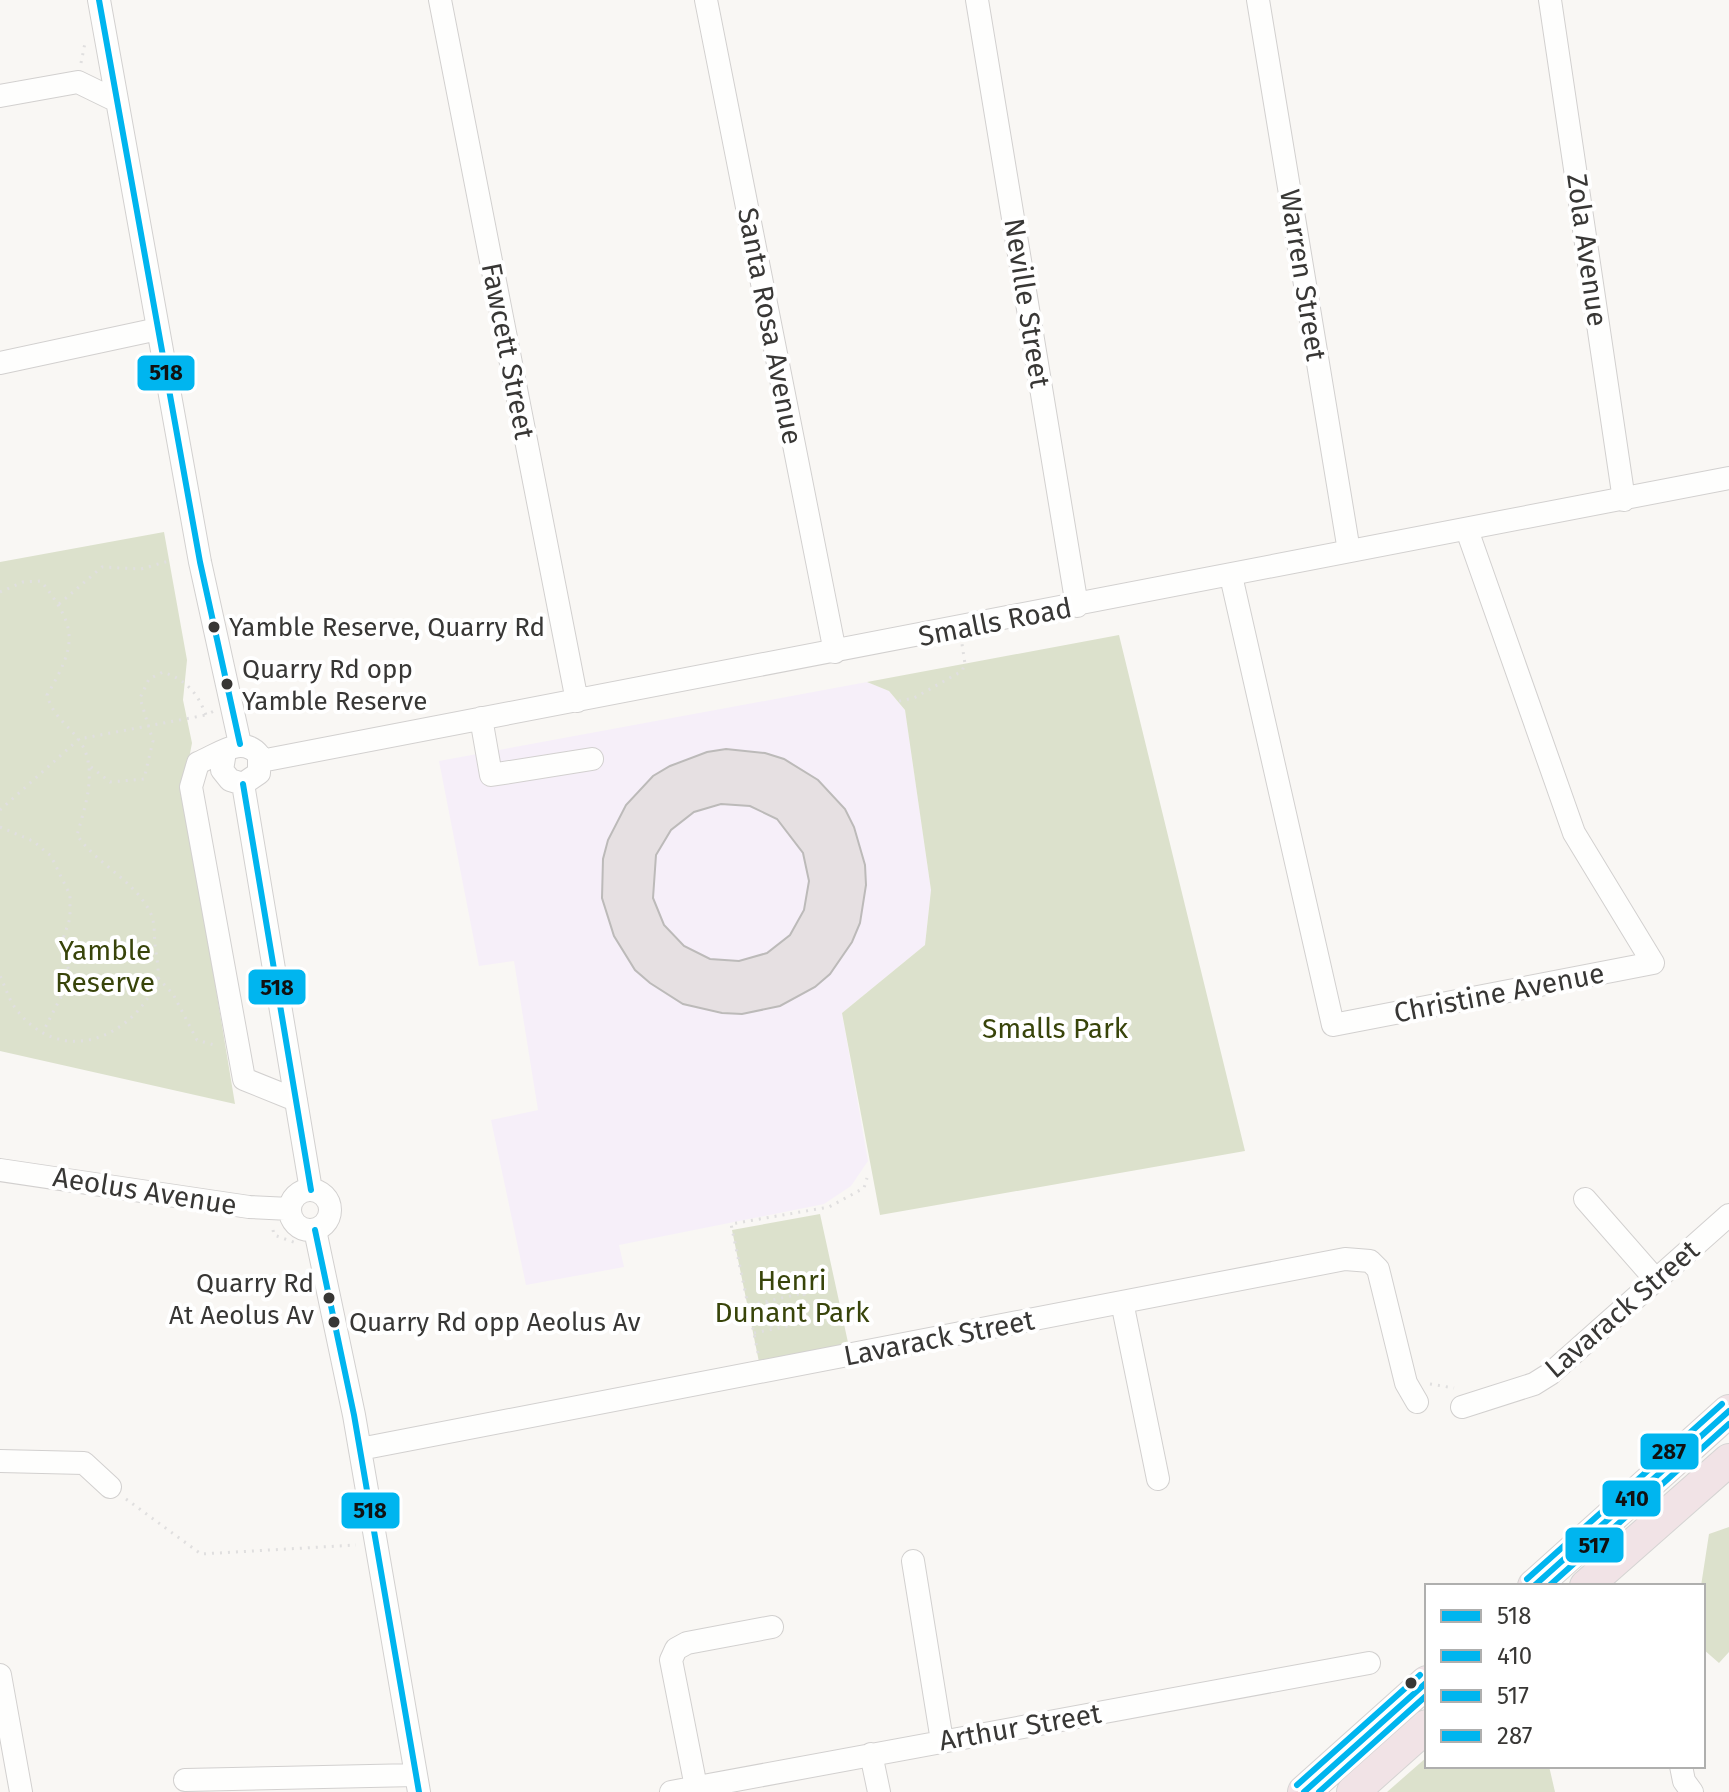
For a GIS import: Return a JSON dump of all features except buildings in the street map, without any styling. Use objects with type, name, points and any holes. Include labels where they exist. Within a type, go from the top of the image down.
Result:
[{"type":"highway","points":[[1536,1584],[1729,1411]]},
{"type":"highway","points":[[1588,1584],[1729,1460]]},
{"type":"highway","points":[[1304,1792],[1425,1684]]},
{"type":"highway","points":[[1353,1792],[1425,1728]]},
{"type":"street","points":[[99,0],[200,562],[231,704],[232,748],[222,770],[230,780],[243,784]]},
{"type":"street","name":"Fawcett Street","points":[[440,0],[577,701]]},
{"type":"street","name":"Santa Rosa Avenue","points":[[706,0],[835,652]]},
{"type":"street","name":"Neville Street","points":[[977,0],[1077,606]]},
{"type":"street","name":"Warren Street","points":[[1258,0],[1349,551]]},
{"type":"street","name":"Zola Avenue","points":[[1550,0],[1624,500]]},
{"type":"street","points":[[0,96],[78,82],[117,101]]},
{"type":"street","points":[[0,363],[158,329]]},
{"type":"street","name":"Smalls Road","points":[[261,761],[959,629],[1729,478]]},
{"type":"street","name":"Christine Avenue","points":[[1231,576],[1333,1025],[1653,963],[1574,833],[1467,530]]},
{"type":"street","points":[[481,718],[491,775],[592,759]]},
{"type":"street","points":[[243,784],[259,773],[261,761],[256,751],[232,748],[198,763],[191,787],[244,1079],[296,1100]]},
{"type":"street","points":[[243,784],[311,1190]]},
{"type":"street","name":"Aeolus Avenue","points":[[0,1170],[249,1207],[290,1209]]},
{"type":"street","points":[[311,1190],[324,1195],[330,1208],[327,1222],[315,1230],[297,1225],[290,1209],[296,1195],[311,1190]]},
{"type":"street","points":[[1585,1199],[1656,1280]]},
{"type":"street","name":"Lavarack Street","points":[[1471,1403],[1534,1384],[1550,1374],[1729,1215]]},
{"type":"street","points":[[185,1780],[417,1784],[360,1449],[331,1295],[315,1230]]},
{"type":"street","name":"Lavarack Street","points":[[360,1449],[1345,1259],[1370,1261],[1383,1281],[1411,1392]]},
{"type":"street","points":[[1122,1302],[1158,1479]]},
{"type":"street","points":[[0,1461],[84,1463],[110,1487]]},
{"type":"street","points":[[913,1561],[942,1741]]},
{"type":"street","points":[[696,1787],[671,1660],[676,1649],[687,1643],[772,1627]]},
{"type":"street","name":"Arthur Street","points":[[671,1792],[1369,1663]]},
{"type":"street","points":[[0,1675],[21,1792]]},
{"type":"street","points":[[871,1754],[879,1792]]},
{"type":"street","points":[[1681,1768],[1684,1781],[1692,1792]]},
{"type":"path","points":[[78,82],[85,44],[83,29]]},
{"type":"path","points":[[59,604],[102,567],[141,569],[172,560]]},
{"type":"path","points":[[0,592],[23,582],[41,581],[59,604],[70,624],[70,652],[47,695],[52,713],[79,739],[91,767],[110,782],[144,779],[153,741],[140,698],[149,679],[163,672],[179,677],[198,694],[206,715]]},
{"type":"path","points":[[899,701],[914,698],[962,671],[965,664],[959,629]]},
{"type":"path","points":[[0,810],[79,739],[206,715],[231,704]]},
{"type":"path","points":[[91,767],[77,835],[89,853],[135,891],[152,916],[158,978],[173,994],[197,1040],[238,1048]]},
{"type":"path","points":[[0,827],[33,841],[51,856],[70,895],[70,918],[63,939],[70,979],[43,1032]]},
{"type":"path","points":[[0,976],[15,1009],[43,1032],[87,1043],[116,1032],[140,1006],[158,978]]},
{"type":"path","points":[[763,1373],[731,1224],[829,1207],[864,1188],[867,1178]]},
{"type":"path","points":[[273,1226],[274,1235],[296,1243]]},
{"type":"path","points":[[749,1305],[804,1293],[807,1321],[754,1333]]},
{"type":"path","points":[[767,1302],[772,1330]]},
{"type":"path","points":[[1411,1392],[1441,1384],[1471,1403]]},
{"type":"path","points":[[110,1487],[201,1554],[359,1545]]},
{"type":"shaded area","points":[[867,682],[889,691],[905,710],[931,890],[925,945],[842,1013],[868,1161],[851,1186],[824,1204],[619,1245],[624,1267],[526,1285],[491,1120],[538,1110],[514,961],[479,966],[439,761]]},
{"type":"green space","name":"Yamble Reserve","points":[[164,532],[187,660],[183,700],[192,743],[183,790],[235,1104],[0,1051],[0,562]]},
{"type":"green space","name":"Smalls Park","points":[[1119,635],[1245,1151],[880,1215],[842,1013],[925,945],[931,890],[905,710],[889,691],[867,682]]},
{"type":"green space","name":"Henri Dunant Park","points":[[820,1214],[849,1347],[759,1362],[732,1230]]},
{"type":"green space","points":[[1729,1527],[1729,1652],[1719,1663],[1705,1651],[1705,1584],[1701,1584],[1709,1534]]},
{"type":"green space","points":[[1425,1759],[1425,1768],[1549,1768],[1555,1792],[1387,1792]]},
{"type":"transit line","name":"518","points":[[99,0],[200,562],[240,744]]},
{"type":"transit line","name":"518","points":[[243,784],[311,1190]]},
{"type":"transit line","name":"518","points":[[315,1230],[354,1415],[419,1792]]},
{"type":"transit line","name":"287","points":[[1527,1579],[1722,1404]]},
{"type":"transit line","name":"410","points":[[1536,1584],[1729,1411]]},
{"type":"transit line","name":"517","points":[[1551,1584],[1729,1424]]},
{"type":"transit line","name":"287","points":[[1297,1785],[1420,1675]]},
{"type":"transit line","name":"410","points":[[1304,1792],[1425,1684]]},
{"type":"transit line","name":"517","points":[[1319,1792],[1425,1697]]},
{"type":"place","name":"Yamble Reserve, Quarry Rd","points":[[214,627]]},
{"type":"place","name":"Quarry Rd opp Yamble Reserve","points":[[227,684]]},
{"type":"place","name":"Quarry Rd At Aeolus Av","points":[[329,1298]]},
{"type":"place","name":"Quarry Rd opp Aeolus Av","points":[[334,1322]]}]
